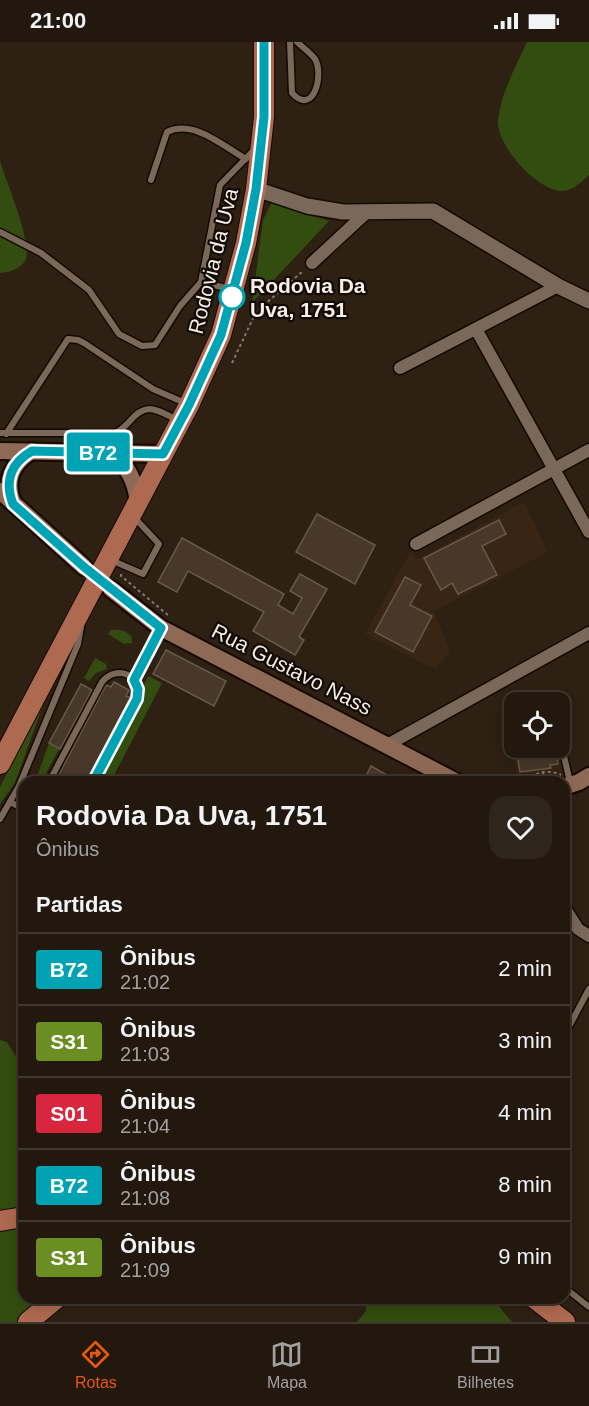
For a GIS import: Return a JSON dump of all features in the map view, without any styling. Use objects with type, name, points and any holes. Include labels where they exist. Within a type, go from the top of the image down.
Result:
[{"type":"highway","name":"Rodovia da Uva","points":[[0,764],[84,604],[117,562],[134,509],[185,413],[221,335],[234,290],[256,189],[264,117],[264,42]]},
{"type":"highway","points":[[0,1221],[18,1218]]},
{"type":"highway","points":[[28,1322],[50,1304]]},
{"type":"highway","points":[[542,1304],[565,1322]]},
{"type":"main road","points":[[13,504],[9,494],[8,467],[32,451]]},
{"type":"main road","points":[[1,452],[163,454]]},
{"type":"main road","points":[[113,453],[127,467],[131,476],[134,509]]},
{"type":"main road","points":[[0,491],[84,567]]},
{"type":"main road","name":"Rua Gustavo Nass","points":[[111,589],[161,628],[389,744],[446,776]]},
{"type":"main road","points":[[570,785],[589,776]]},
{"type":"street","points":[[256,189],[307,206],[343,212],[433,211],[558,286],[589,301]]},
{"type":"street","points":[[312,263],[367,212]]},
{"type":"street","points":[[400,368],[558,286]]},
{"type":"street","points":[[476,329],[589,532]]},
{"type":"street","points":[[416,544],[589,450]]},
{"type":"street","points":[[389,744],[589,633]]},
{"type":"street","points":[[570,916],[578,929],[589,936]]},
{"type":"lane","points":[[290,42],[292,93],[298,99],[303,100],[311,98],[316,90],[317,68],[316,59],[297,42]]},
{"type":"lane","points":[[151,180],[167,132],[176,128],[182,127],[199,132],[246,159]]},
{"type":"lane","points":[[0,232],[41,253],[88,290],[119,334],[142,346],[155,345],[180,306],[201,282],[220,185],[261,143]]},
{"type":"lane","points":[[201,282],[234,290]]},
{"type":"lane","points":[[3,433],[65,342],[73,338],[153,389],[185,413]]},
{"type":"lane","points":[[3,433],[107,434],[118,432],[135,414],[147,408],[185,413]]},
{"type":"lane","points":[[117,562],[143,573],[159,544],[134,509]]},
{"type":"lane","points":[[23,776],[78,644],[84,604]]},
{"type":"lane","points":[[134,680],[161,628]]},
{"type":"lane","points":[[52,776],[102,682],[106,677],[118,672],[124,673],[134,680],[138,689],[137,699],[96,776]]},
{"type":"lane","points":[[563,758],[566,776]]},
{"type":"lane","points":[[0,819],[18,788]]},
{"type":"lane","points":[[10,802],[18,805]]},
{"type":"lane","points":[[570,1025],[589,990]]},
{"type":"lane","points":[[570,1292],[589,1307]]},
{"type":"path","points":[[232,363],[256,312],[312,263]]},
{"type":"path","points":[[117,562],[121,576],[168,614],[161,628]]},
{"type":"path","points":[[532,776],[553,771],[563,776]]},
{"type":"path","points":[[543,772],[544,776]]},
{"type":"shaded area","points":[[524,502],[548,552],[434,611],[450,652],[435,669],[365,634],[410,552],[418,559]]},
{"type":"shaded area","points":[[514,758],[566,758],[570,776],[518,776]]},
{"type":"green space","points":[[527,42],[589,42],[589,175],[577,186],[566,191],[552,189],[530,175],[511,153],[499,130],[498,120],[502,100]]},
{"type":"green space","points":[[0,160],[22,227],[27,253],[20,267],[0,273]]},
{"type":"green space","points":[[272,202],[329,221],[252,303],[263,220]]},
{"type":"green space","points":[[111,630],[129,634],[132,643],[124,644],[108,634]]},
{"type":"green space","points":[[95,658],[106,664],[107,669],[96,673],[89,681],[84,678]]},
{"type":"green space","points":[[148,676],[162,683],[114,776],[102,776],[143,699],[143,687]]},
{"type":"green space","points":[[43,705],[15,783],[0,804],[0,787]]},
{"type":"green space","points":[[49,743],[59,749],[45,776],[37,776]]},
{"type":"green space","points":[[0,1040],[7,1042],[18,1059],[18,1209],[0,1212]]},
{"type":"green space","points":[[18,1222],[18,1304],[38,1304],[20,1322],[0,1322],[0,1225]]},
{"type":"green space","points":[[367,1304],[497,1304],[512,1322],[357,1322],[366,1311]]},
{"type":"building","points":[[317,514],[375,545],[355,584],[296,552]]},
{"type":"building","points":[[499,520],[506,534],[482,546],[497,575],[458,594],[452,583],[441,590],[424,558]]},
{"type":"building","points":[[182,538],[284,594],[278,605],[293,614],[302,598],[290,591],[300,574],[327,589],[299,637],[304,640],[295,655],[253,631],[264,612],[188,571],[177,592],[158,582]]},
{"type":"building","points":[[405,577],[421,585],[410,605],[432,616],[413,652],[375,632]]},
{"type":"building","points":[[166,650],[226,681],[214,706],[153,674]]},
{"type":"building","points":[[114,682],[129,690],[126,696],[131,698],[91,776],[58,776],[106,685],[111,687]]},
{"type":"building","points":[[81,684],[92,690],[60,749],[49,743]]},
{"type":"building","points":[[518,758],[557,758],[558,764],[550,765],[551,768],[520,772]]},
{"type":"building","points":[[371,766],[388,776],[366,776]]},
{"type":"bus line","name":"B72","points":[[96,776],[137,699],[138,689],[134,680],[161,628],[84,567],[13,504],[9,494],[11,474],[23,456],[32,451],[163,454],[189,405],[221,335],[246,243],[256,189],[264,117],[264,42]]},
{"type":"place","name":"Rodovia Da Uva, 1751","points":[[232,297]]}]
